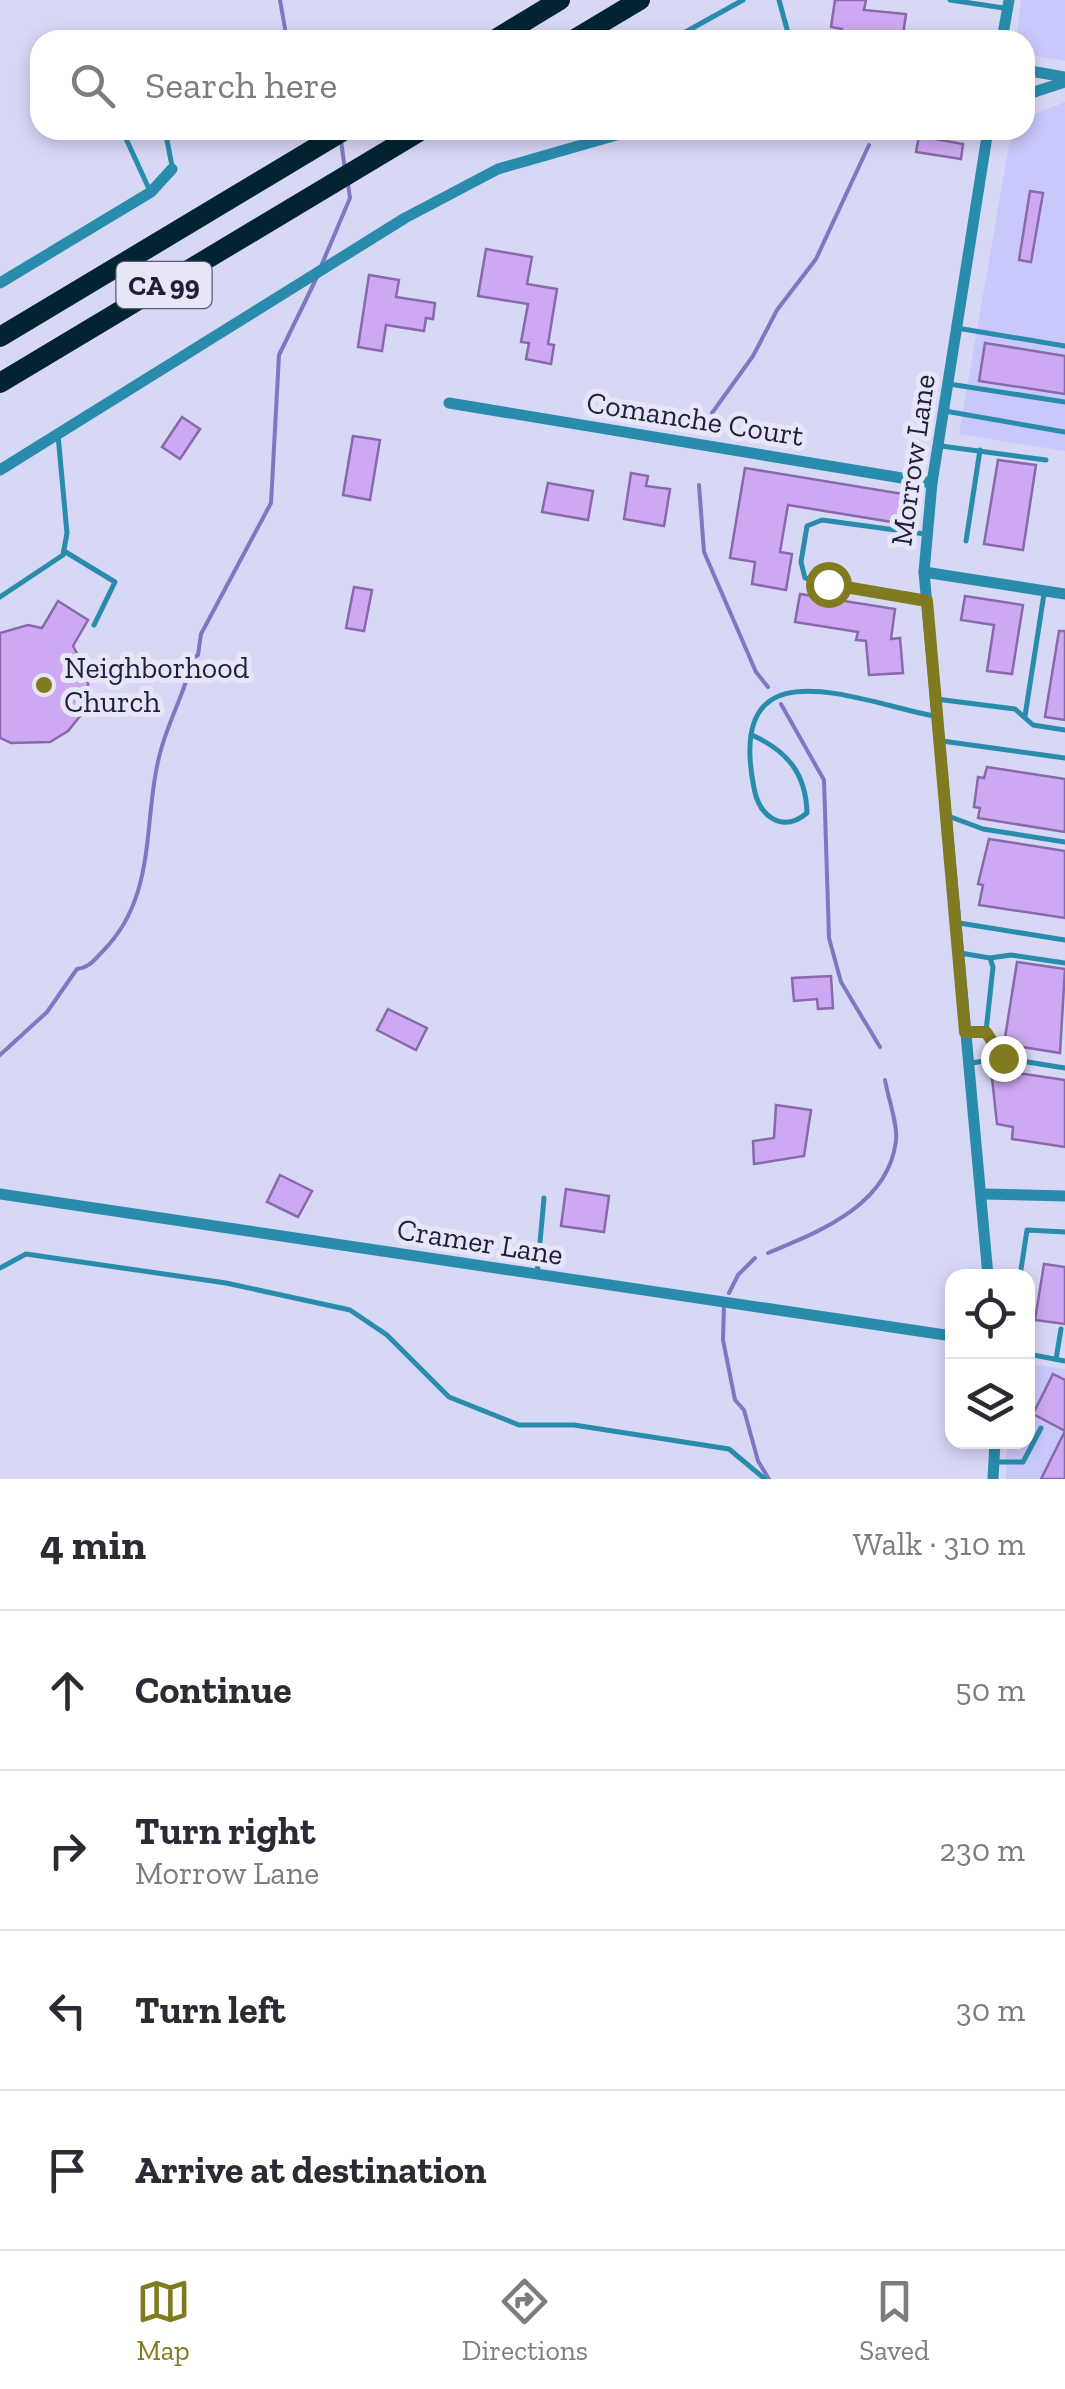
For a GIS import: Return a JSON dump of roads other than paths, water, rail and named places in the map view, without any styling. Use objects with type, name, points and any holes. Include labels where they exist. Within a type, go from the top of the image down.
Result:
[{"type":"highway","points":[[510,30],[560,0]]},
{"type":"highway","points":[[590,30],[640,0]]},
{"type":"highway","name":"CA 99","points":[[0,337],[329,140]]},
{"type":"highway","name":"CA 99","points":[[0,383],[405,140]]},
{"type":"street","points":[[1004,30],[1008,4]]},
{"type":"street","points":[[1035,72],[1065,79]]},
{"type":"street","points":[[1035,91],[1065,79]]},
{"type":"street","points":[[0,470],[405,218],[498,168],[598,140]]},
{"type":"street","name":"Morrow Lane","points":[[988,140],[932,483],[924,572],[988,1269]]},
{"type":"street","points":[[0,283],[151,192],[172,169]]},
{"type":"street","name":"Comanche Court","points":[[449,403],[932,483]]},
{"type":"street","points":[[924,572],[1065,594]]},
{"type":"street","name":"Cramer Lane","points":[[0,1194],[945,1335]]},
{"type":"street","points":[[983,1194],[1065,1196]]},
{"type":"street","points":[[994,1479],[995,1449]]},
{"type":"lane","points":[[690,30],[743,0]]},
{"type":"lane","points":[[780,0],[788,30]]},
{"type":"lane","points":[[950,0],[1008,4]]},
{"type":"lane","points":[[127,140],[151,192]]},
{"type":"lane","points":[[167,140],[172,169]]},
{"type":"lane","points":[[958,328],[1065,346]]},
{"type":"lane","points":[[948,384],[1065,402]]},
{"type":"lane","points":[[944,411],[1065,432]]},
{"type":"lane","points":[[0,597],[56,562],[64,552],[58,434]]},
{"type":"lane","points":[[938,446],[1046,460]]},
{"type":"lane","points":[[966,541],[980,450]]},
{"type":"lane","points":[[925,534],[822,520],[806,526],[801,562],[805,578],[927,601]]},
{"type":"lane","points":[[64,552],[115,582],[94,625]]},
{"type":"lane","points":[[1024,719],[1044,591]]},
{"type":"lane","points":[[752,735],[777,747],[801,774],[807,813],[796,822],[784,824],[768,817],[756,802],[750,770],[752,735],[755,715],[770,697],[796,689],[870,699],[936,716]]},
{"type":"lane","points":[[935,699],[960,698],[1016,708],[1033,725],[1065,730]]},
{"type":"lane","points":[[938,740],[1065,758]]},
{"type":"lane","points":[[945,815],[983,830],[1065,842]]},
{"type":"lane","points":[[954,922],[1065,940]]},
{"type":"lane","points":[[957,952],[990,958],[1012,955],[1065,964]]},
{"type":"lane","points":[[990,958],[993,967],[986,1032],[1003,1058]]},
{"type":"lane","points":[[965,1032],[986,1032]]},
{"type":"lane","points":[[969,1064],[1003,1058],[1065,1068]]},
{"type":"lane","points":[[537,1277],[544,1198]]},
{"type":"lane","points":[[1021,1269],[1027,1230],[1065,1232]]},
{"type":"lane","points":[[0,1268],[26,1254],[226,1283],[350,1310],[388,1335],[449,1397],[519,1425],[574,1425],[729,1449],[765,1479]]},
{"type":"lane","points":[[1056,1359],[1061,1328]]},
{"type":"lane","points":[[1035,1355],[1065,1361]]},
{"type":"lane","points":[[994,1462],[1024,1462],[1041,1428]]},
{"type":"waterway","points":[[280,0],[285,30]]},
{"type":"waterway","points":[[341,140],[345,170]]},
{"type":"waterway","points":[[712,413],[753,356],[777,310],[816,259],[869,145]]},
{"type":"waterway","points":[[322,264],[350,198],[348,184]]},
{"type":"waterway","points":[[0,1055],[47,1012],[77,969],[102,952],[133,906],[166,735],[193,658],[198,655],[201,634],[271,503],[279,355],[317,277]]},
{"type":"waterway","points":[[699,485],[704,552],[756,672],[768,687]]},
{"type":"waterway","points":[[781,704],[824,780],[829,938],[841,982],[880,1047]]},
{"type":"waterway","points":[[768,1253],[848,1214],[880,1183],[896,1141],[885,1080]]},
{"type":"waterway","points":[[729,1293],[738,1275],[755,1258]]},
{"type":"waterway","points":[[724,1304],[723,1340],[735,1400],[744,1410],[758,1461],[769,1479]]},
{"type":"place","name":"Neighborhood Church","points":[[44,685]]}]
